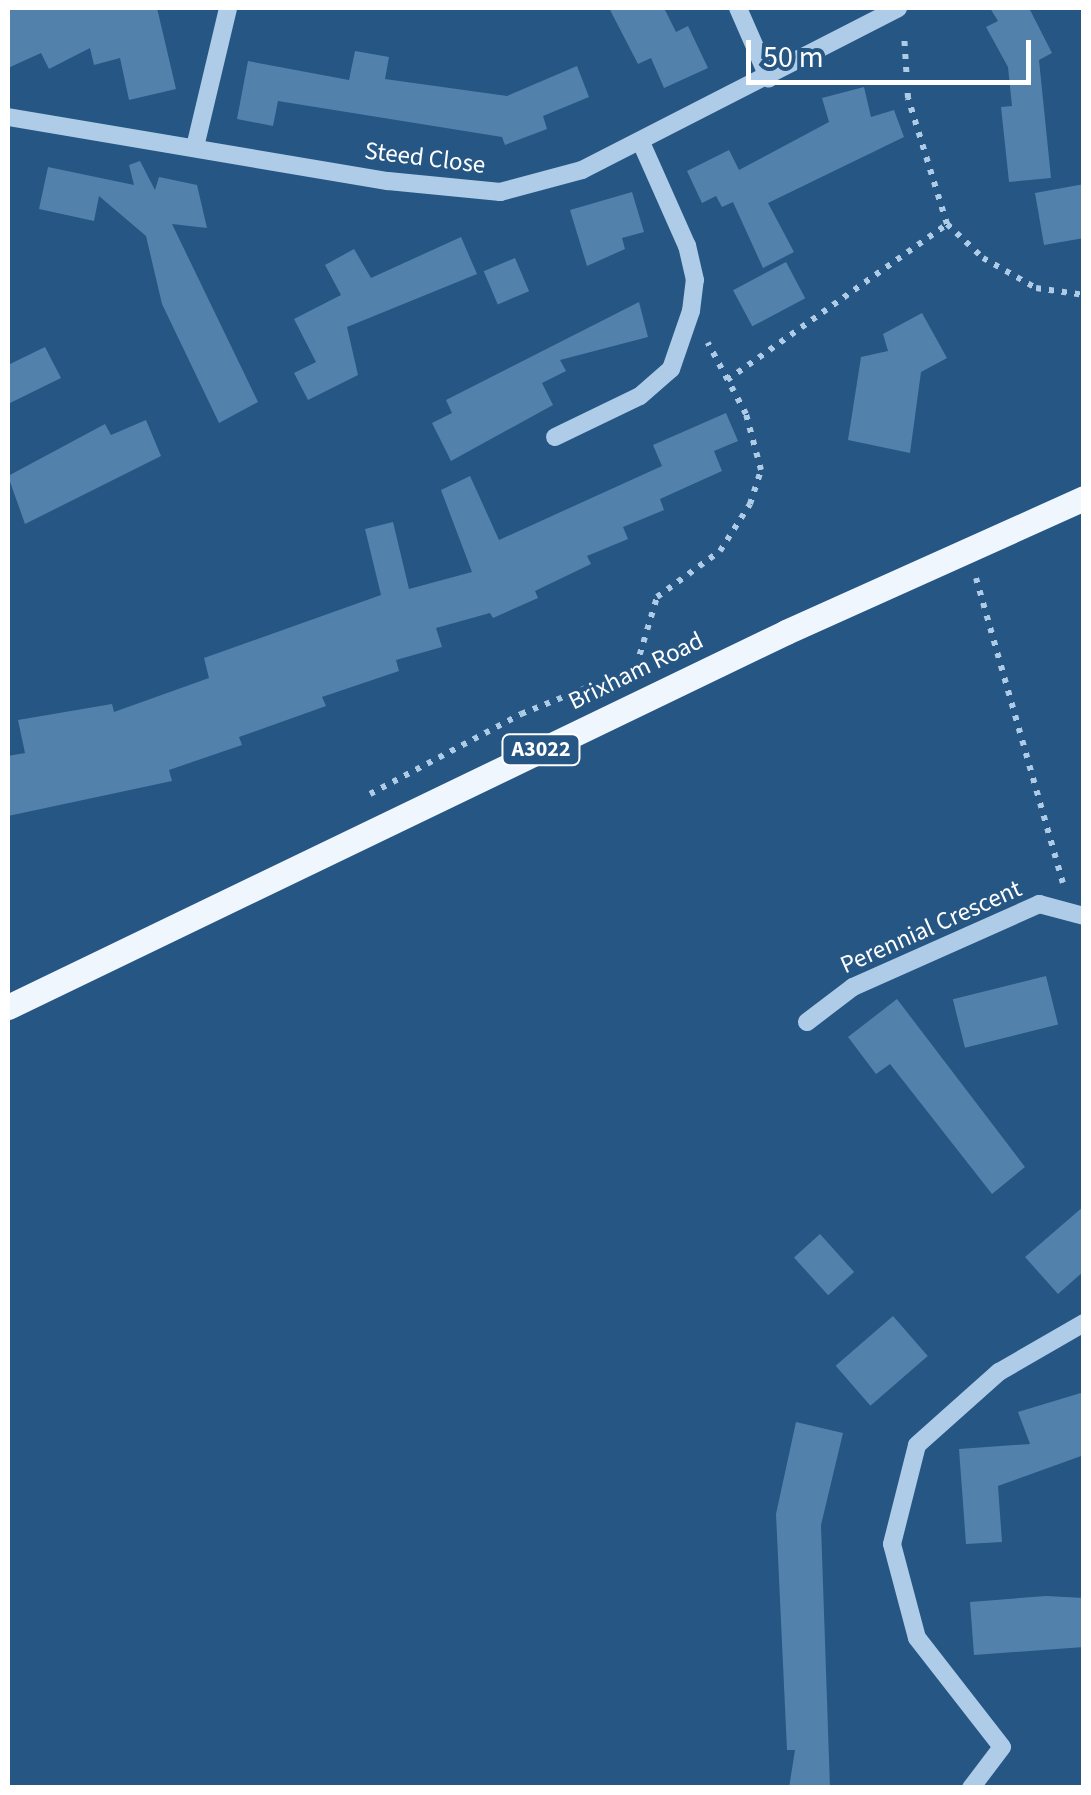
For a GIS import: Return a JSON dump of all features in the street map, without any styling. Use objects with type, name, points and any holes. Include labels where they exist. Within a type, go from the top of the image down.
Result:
[{"type":"main road","name":"Brixham Road","points":[[8,1007],[970,546],[1081,500]]},
{"type":"street","points":[[196,147],[228,8]]},
{"type":"street","points":[[738,8],[769,79]]},
{"type":"street","name":"Steed Close","points":[[8,117],[418,186],[500,192],[582,170],[901,16]]},
{"type":"street","points":[[554,437],[640,396],[671,369],[691,311],[695,280],[686,246],[641,142]]},
{"type":"street","name":"Perennial Crescent","points":[[807,1022],[853,986],[1039,904],[1077,914]]},
{"type":"street","points":[[970,1788],[1002,1747],[917,1638],[892,1544],[917,1445],[999,1372],[1084,1323]]},
{"type":"path","points":[[901,16],[908,98],[947,224],[983,258],[1036,288],[1084,295]]},
{"type":"path","points":[[728,380],[947,224]]},
{"type":"path","points":[[365,796],[521,714],[638,666],[657,597],[720,551],[762,470],[746,414],[691,311]]},
{"type":"path","points":[[970,546],[984,622],[1077,914]]},
{"type":"building","points":[[8,8],[157,8],[176,89],[129,100],[120,58],[94,65],[90,48],[49,69],[41,53],[8,68]]},
{"type":"building","points":[[609,8],[664,8],[676,32],[688,26],[708,68],[664,88],[651,58],[638,64]]},
{"type":"building","points":[[990,8],[1029,8],[1052,53],[1039,60],[1051,178],[1009,182],[1001,107],[1012,106],[1008,67],[986,27],[998,21]]},
{"type":"building","points":[[355,51],[389,57],[385,79],[507,96],[577,66],[589,97],[543,116],[547,129],[505,145],[502,137],[278,101],[273,126],[237,119],[248,61],[349,80]]},
{"type":"building","points":[[864,87],[871,117],[894,110],[904,137],[768,203],[794,252],[763,268],[733,202],[722,207],[716,196],[702,203],[687,171],[729,150],[739,170],[829,122],[822,98]]},
{"type":"building","points":[[140,161],[155,190],[159,177],[197,185],[207,228],[172,224],[258,402],[219,423],[162,304],[146,236],[99,196],[94,221],[39,209],[48,167],[134,185],[129,165]]},
{"type":"building","points":[[1084,184],[1084,238],[1044,245],[1035,193]]},
{"type":"building","points":[[632,192],[644,232],[622,238],[625,249],[587,266],[570,210]]},
{"type":"building","points":[[461,237],[477,274],[347,327],[358,375],[308,400],[294,373],[316,362],[294,319],[341,295],[325,265],[354,249],[371,278]]},
{"type":"building","points":[[515,258],[529,291],[498,304],[484,271]]},
{"type":"building","points":[[786,262],[805,298],[752,326],[733,290]]},
{"type":"building","points":[[639,302],[648,337],[560,360],[566,371],[542,383],[553,405],[451,461],[432,423],[452,413],[446,400]]},
{"type":"building","points":[[922,313],[947,358],[921,372],[910,453],[848,440],[861,357],[888,351],[883,334]]},
{"type":"building","points":[[45,347],[61,378],[8,404],[8,365]]},
{"type":"building","points":[[726,413],[738,441],[714,451],[722,471],[660,499],[664,510],[623,527],[628,539],[587,556],[591,564],[535,591],[538,598],[493,618],[490,613],[436,628],[442,647],[396,660],[399,671],[322,697],[326,706],[239,737],[242,745],[169,770],[172,781],[8,816],[8,756],[25,753],[18,720],[112,704],[114,712],[209,678],[204,658],[381,595],[365,529],[393,522],[409,589],[472,572],[441,490],[470,476],[499,540],[662,466],[653,445]]},
{"type":"building","points":[[146,420],[161,456],[25,524],[8,476],[105,424],[111,435]]},
{"type":"building","points":[[1046,976],[1058,1025],[965,1048],[953,999]]},
{"type":"building","points":[[897,999],[1025,1167],[992,1194],[890,1064],[876,1074],[848,1037]]},
{"type":"building","points":[[1084,1206],[1084,1271],[1058,1294],[1025,1257]]},
{"type":"building","points":[[820,1234],[854,1272],[828,1295],[794,1257]]},
{"type":"building","points":[[893,1316],[928,1356],[870,1406],[836,1366]]},
{"type":"building","points":[[1084,1392],[1084,1455],[998,1486],[1002,1542],[966,1544],[959,1449],[1030,1444],[1018,1412]]},
{"type":"building","points":[[796,1422],[843,1433],[821,1525],[830,1788],[789,1788],[795,1750],[787,1750],[776,1514]]},
{"type":"building","points":[[1046,1596],[1084,1598],[1084,1647],[974,1655],[970,1602]]}]
